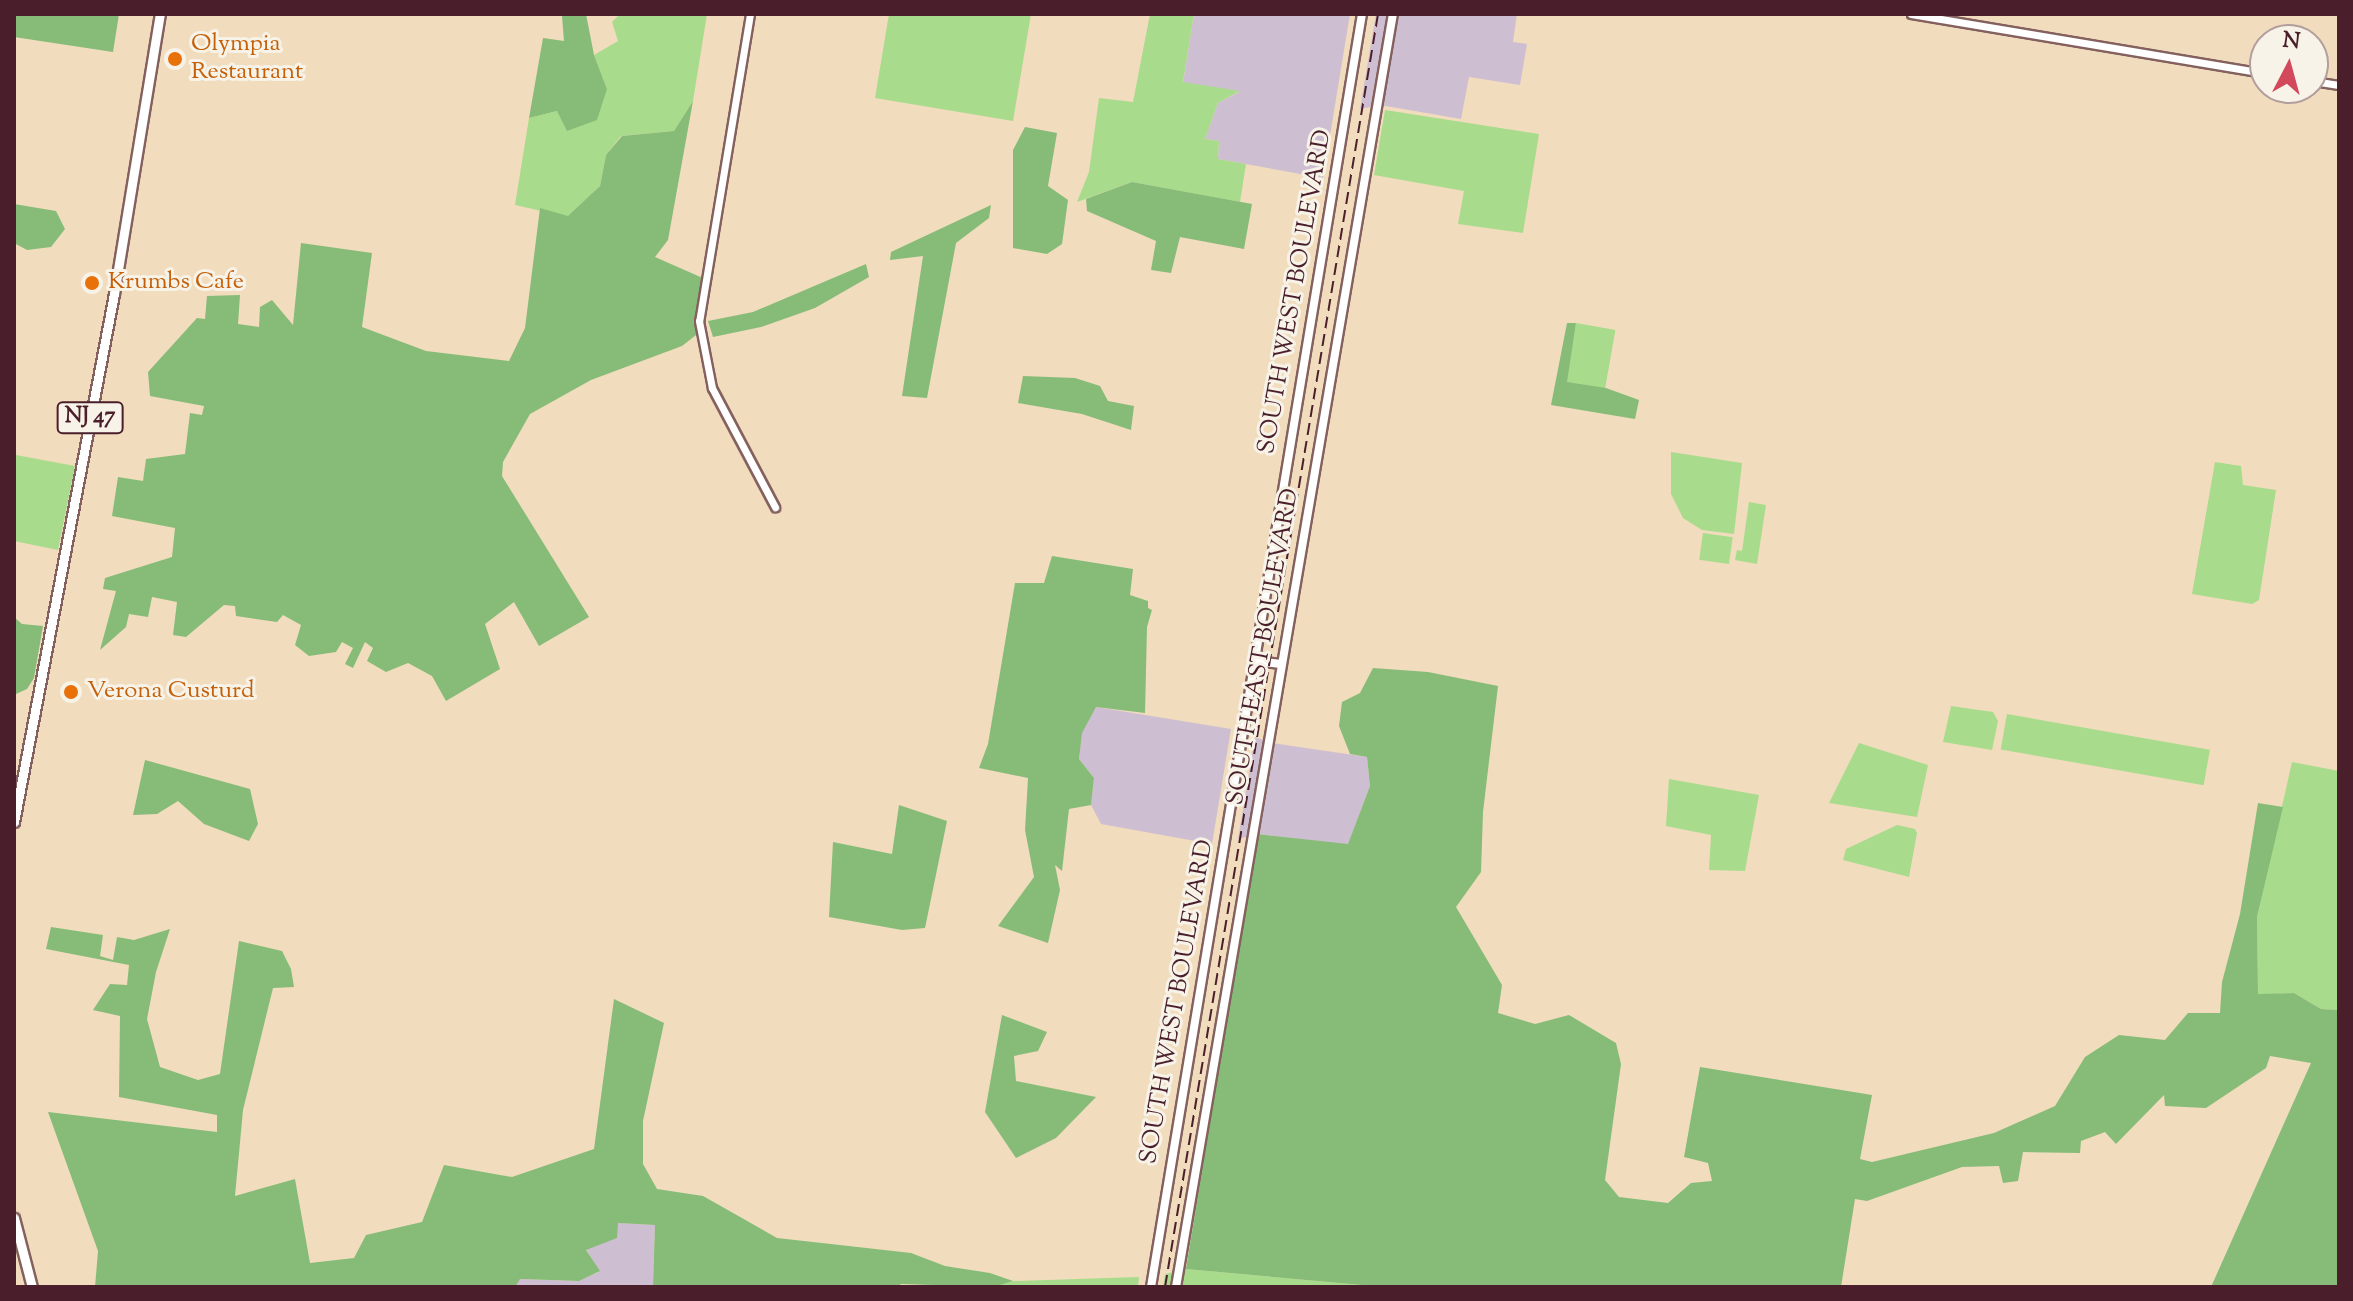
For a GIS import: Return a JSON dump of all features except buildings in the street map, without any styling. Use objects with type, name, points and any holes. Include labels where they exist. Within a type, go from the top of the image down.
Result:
[{"type":"main road","name":"NJ 47","points":[[14,822],[114,294],[160,14]]},
{"type":"main road","name":"SOUTH WEST BOULEVARD","points":[[1151,1287],[1362,14]]},
{"type":"main road","name":"SOUTH EAST BOULEVARD","points":[[1176,1287],[1393,14]]},
{"type":"main road","points":[[1256,661],[1281,664]]},
{"type":"main road","points":[[14,1218],[32,1287]]},
{"type":"street","points":[[750,14],[699,321],[712,388],[775,507]]},
{"type":"street","points":[[1911,14],[2249,70]]},
{"type":"shaded area","points":[[1194,14],[1350,14],[1323,178],[1218,159],[1219,141],[1205,139],[1218,103],[1239,92],[1183,83]]},
{"type":"shaded area","points":[[1376,14],[1517,14],[1513,42],[1527,44],[1520,85],[1469,77],[1461,119],[1380,105],[1360,109]]},
{"type":"shaded area","points":[[1084,705],[1231,729],[1212,844],[1101,824],[1091,805],[1094,778],[1079,759]]},
{"type":"shaded area","points":[[1255,737],[1272,743],[1367,757],[1370,786],[1348,845],[1257,834],[1238,839]]},
{"type":"shaded area","points":[[618,1223],[655,1225],[653,1287],[515,1287],[519,1279],[578,1281],[599,1272],[586,1249]]},
{"type":"green space","points":[[14,14],[119,14],[113,52],[14,37]]},
{"type":"green space","points":[[586,14],[594,55],[607,89],[597,120],[567,131],[557,111],[529,118],[543,38],[564,41],[562,16]]},
{"type":"green space","points":[[620,14],[707,14],[693,101],[674,131],[621,136],[606,155],[600,186],[568,217],[515,205],[529,118],[557,111],[607,89],[594,55],[618,41],[612,22]]},
{"type":"green space","points":[[889,14],[1031,14],[1013,121],[875,98]]},
{"type":"green space","points":[[1150,14],[1194,14],[1183,82],[1240,91],[1218,103],[1205,139],[1219,141],[1218,159],[1246,164],[1240,202],[1132,182],[1077,202],[1089,172],[1099,98],[1133,102]]},
{"type":"green space","points":[[693,101],[668,240],[655,257],[705,279],[696,335],[682,346],[591,380],[530,414],[503,462],[502,476],[589,617],[539,646],[514,602],[485,624],[500,669],[446,701],[432,676],[408,663],[386,672],[367,661],[373,648],[365,642],[353,668],[345,664],[353,648],[342,642],[336,652],[309,656],[295,645],[301,625],[283,615],[277,622],[236,616],[235,606],[224,605],[186,637],[173,635],[177,602],[152,597],[148,617],[129,614],[126,627],[100,650],[116,591],[103,589],[105,578],[172,557],[175,528],[112,516],[118,477],[143,481],[146,459],[185,454],[190,413],[202,415],[204,406],[150,396],[148,372],[197,318],[205,319],[207,296],[240,295],[238,324],[259,327],[260,307],[272,300],[293,325],[301,243],[372,253],[362,327],[426,351],[509,361],[525,328],[540,208],[568,216],[600,186],[606,155],[622,136],[674,131]]},
{"type":"green space","points":[[1385,110],[1539,134],[1523,233],[1458,224],[1464,191],[1374,175]]},
{"type":"green space","points":[[1025,127],[1057,133],[1048,186],[1068,200],[1062,244],[1047,254],[1013,248],[1013,150]]},
{"type":"green space","points":[[1132,182],[1252,204],[1244,249],[1180,237],[1171,273],[1151,270],[1156,241],[1087,211],[1086,199]]},
{"type":"green space","points":[[14,204],[56,211],[65,229],[51,247],[27,250],[14,243]]},
{"type":"green space","points":[[991,205],[989,218],[956,243],[927,398],[902,396],[923,256],[890,260],[891,252]]},
{"type":"green space","points":[[866,264],[869,277],[815,308],[761,327],[713,337],[708,321],[753,312]]},
{"type":"green space","points":[[1567,323],[1576,323],[1567,382],[1606,388],[1639,400],[1635,419],[1551,405]]},
{"type":"green space","points":[[1576,323],[1615,330],[1605,389],[1566,382]]},
{"type":"green space","points":[[1023,376],[1075,378],[1100,386],[1108,401],[1134,406],[1131,430],[1082,414],[1018,403]]},
{"type":"green space","points":[[1671,452],[1742,463],[1734,534],[1702,530],[1683,518],[1671,494]]},
{"type":"green space","points":[[16,455],[75,466],[58,550],[14,541]]},
{"type":"green space","points":[[2215,462],[2241,466],[2243,485],[2276,490],[2259,600],[2252,604],[2192,594]]},
{"type":"green space","points":[[1749,502],[1766,505],[1757,564],[1735,560],[1737,550],[1742,551]]},
{"type":"green space","points":[[1703,533],[1733,537],[1729,564],[1699,560]]},
{"type":"green space","points":[[1052,556],[1133,569],[1130,595],[1148,601],[1148,608],[1152,610],[1147,627],[1145,713],[1096,707],[1082,733],[1079,759],[1094,778],[1091,805],[1069,809],[1062,871],[1055,865],[1060,890],[1048,943],[998,926],[1034,877],[1025,830],[1028,778],[979,768],[988,744],[1015,583],[1044,583]]},
{"type":"green space","points":[[14,617],[22,624],[43,626],[34,678],[27,689],[16,694],[14,702]]},
{"type":"green space","points":[[1373,668],[1428,672],[1498,686],[1483,812],[1481,872],[1456,907],[1502,985],[1498,1013],[1535,1024],[1569,1015],[1616,1043],[1621,1064],[1605,1180],[1619,1197],[1668,1203],[1691,1183],[1712,1181],[1708,1163],[1684,1157],[1700,1067],[1872,1095],[1860,1159],[1872,1162],[1994,1133],[2055,1106],[2085,1057],[2119,1035],[2165,1040],[2188,1013],[2220,1013],[2222,982],[2240,914],[2258,803],[2283,807],[2257,917],[2258,994],[2294,993],[2321,1009],[2339,1010],[2339,1287],[2211,1287],[2311,1063],[2270,1056],[2266,1068],[2206,1108],[2165,1106],[2164,1095],[2116,1144],[2105,1132],[2081,1141],[2080,1153],[2023,1152],[2018,1181],[2003,1183],[1999,1166],[1962,1167],[1867,1201],[1855,1199],[1841,1287],[1384,1287],[1186,1269],[1257,834],[1348,844],[1370,786],[1367,757],[1350,754],[1339,726],[1342,702],[1360,693]]},
{"type":"green space","points":[[1951,706],[1993,712],[1998,721],[1992,750],[1943,742]]},
{"type":"green space","points":[[2007,714],[2210,750],[2204,785],[2001,749]]},
{"type":"green space","points":[[1859,743],[1928,765],[1917,817],[1829,803]]},
{"type":"green space","points":[[145,760],[250,789],[258,824],[249,841],[204,824],[178,801],[157,814],[133,815]]},
{"type":"green space","points":[[2292,762],[2339,771],[2339,1010],[2321,1009],[2294,993],[2258,995],[2257,917]]},
{"type":"green space","points":[[1669,779],[1759,795],[1745,871],[1709,870],[1711,835],[1666,826]]},
{"type":"green space","points":[[899,805],[947,821],[925,928],[902,930],[829,917],[833,842],[892,854]]},
{"type":"green space","points":[[1897,825],[1915,829],[1917,833],[1909,877],[1843,860],[1846,849]]},
{"type":"green space","points":[[51,927],[103,935],[100,956],[113,960],[117,937],[134,940],[170,929],[156,972],[147,1019],[160,1067],[198,1080],[220,1074],[239,941],[282,951],[291,969],[294,987],[273,988],[243,1110],[235,1196],[295,1179],[310,1263],[354,1258],[366,1235],[422,1222],[444,1165],[512,1177],[594,1149],[614,999],[664,1023],[643,1121],[643,1164],[657,1189],[703,1196],[777,1238],[911,1253],[945,1266],[990,1273],[1013,1281],[994,1287],[901,1284],[898,1287],[653,1287],[655,1225],[618,1223],[617,1238],[586,1250],[600,1271],[579,1281],[520,1279],[515,1287],[95,1287],[98,1251],[48,1112],[217,1132],[217,1115],[119,1097],[120,1016],[93,1010],[110,984],[127,985],[129,965],[46,949]]},
{"type":"green space","points":[[1002,1015],[1047,1032],[1038,1051],[1014,1056],[1016,1081],[1096,1097],[1056,1138],[1016,1158],[985,1112]]},
{"type":"green space","points":[[1186,1269],[1384,1287],[1163,1287],[1165,1274]]},
{"type":"green space","points":[[1139,1277],[1138,1287],[994,1287],[1013,1281]]},
{"type":"railway","points":[[1165,1287],[1378,14]]},
{"type":"place","name":"Olympia Restaurant","points":[[175,59]]},
{"type":"place","name":"Krumbs Cafe","points":[[92,283]]},
{"type":"place","name":"Verona Custurd","points":[[71,692]]}]
